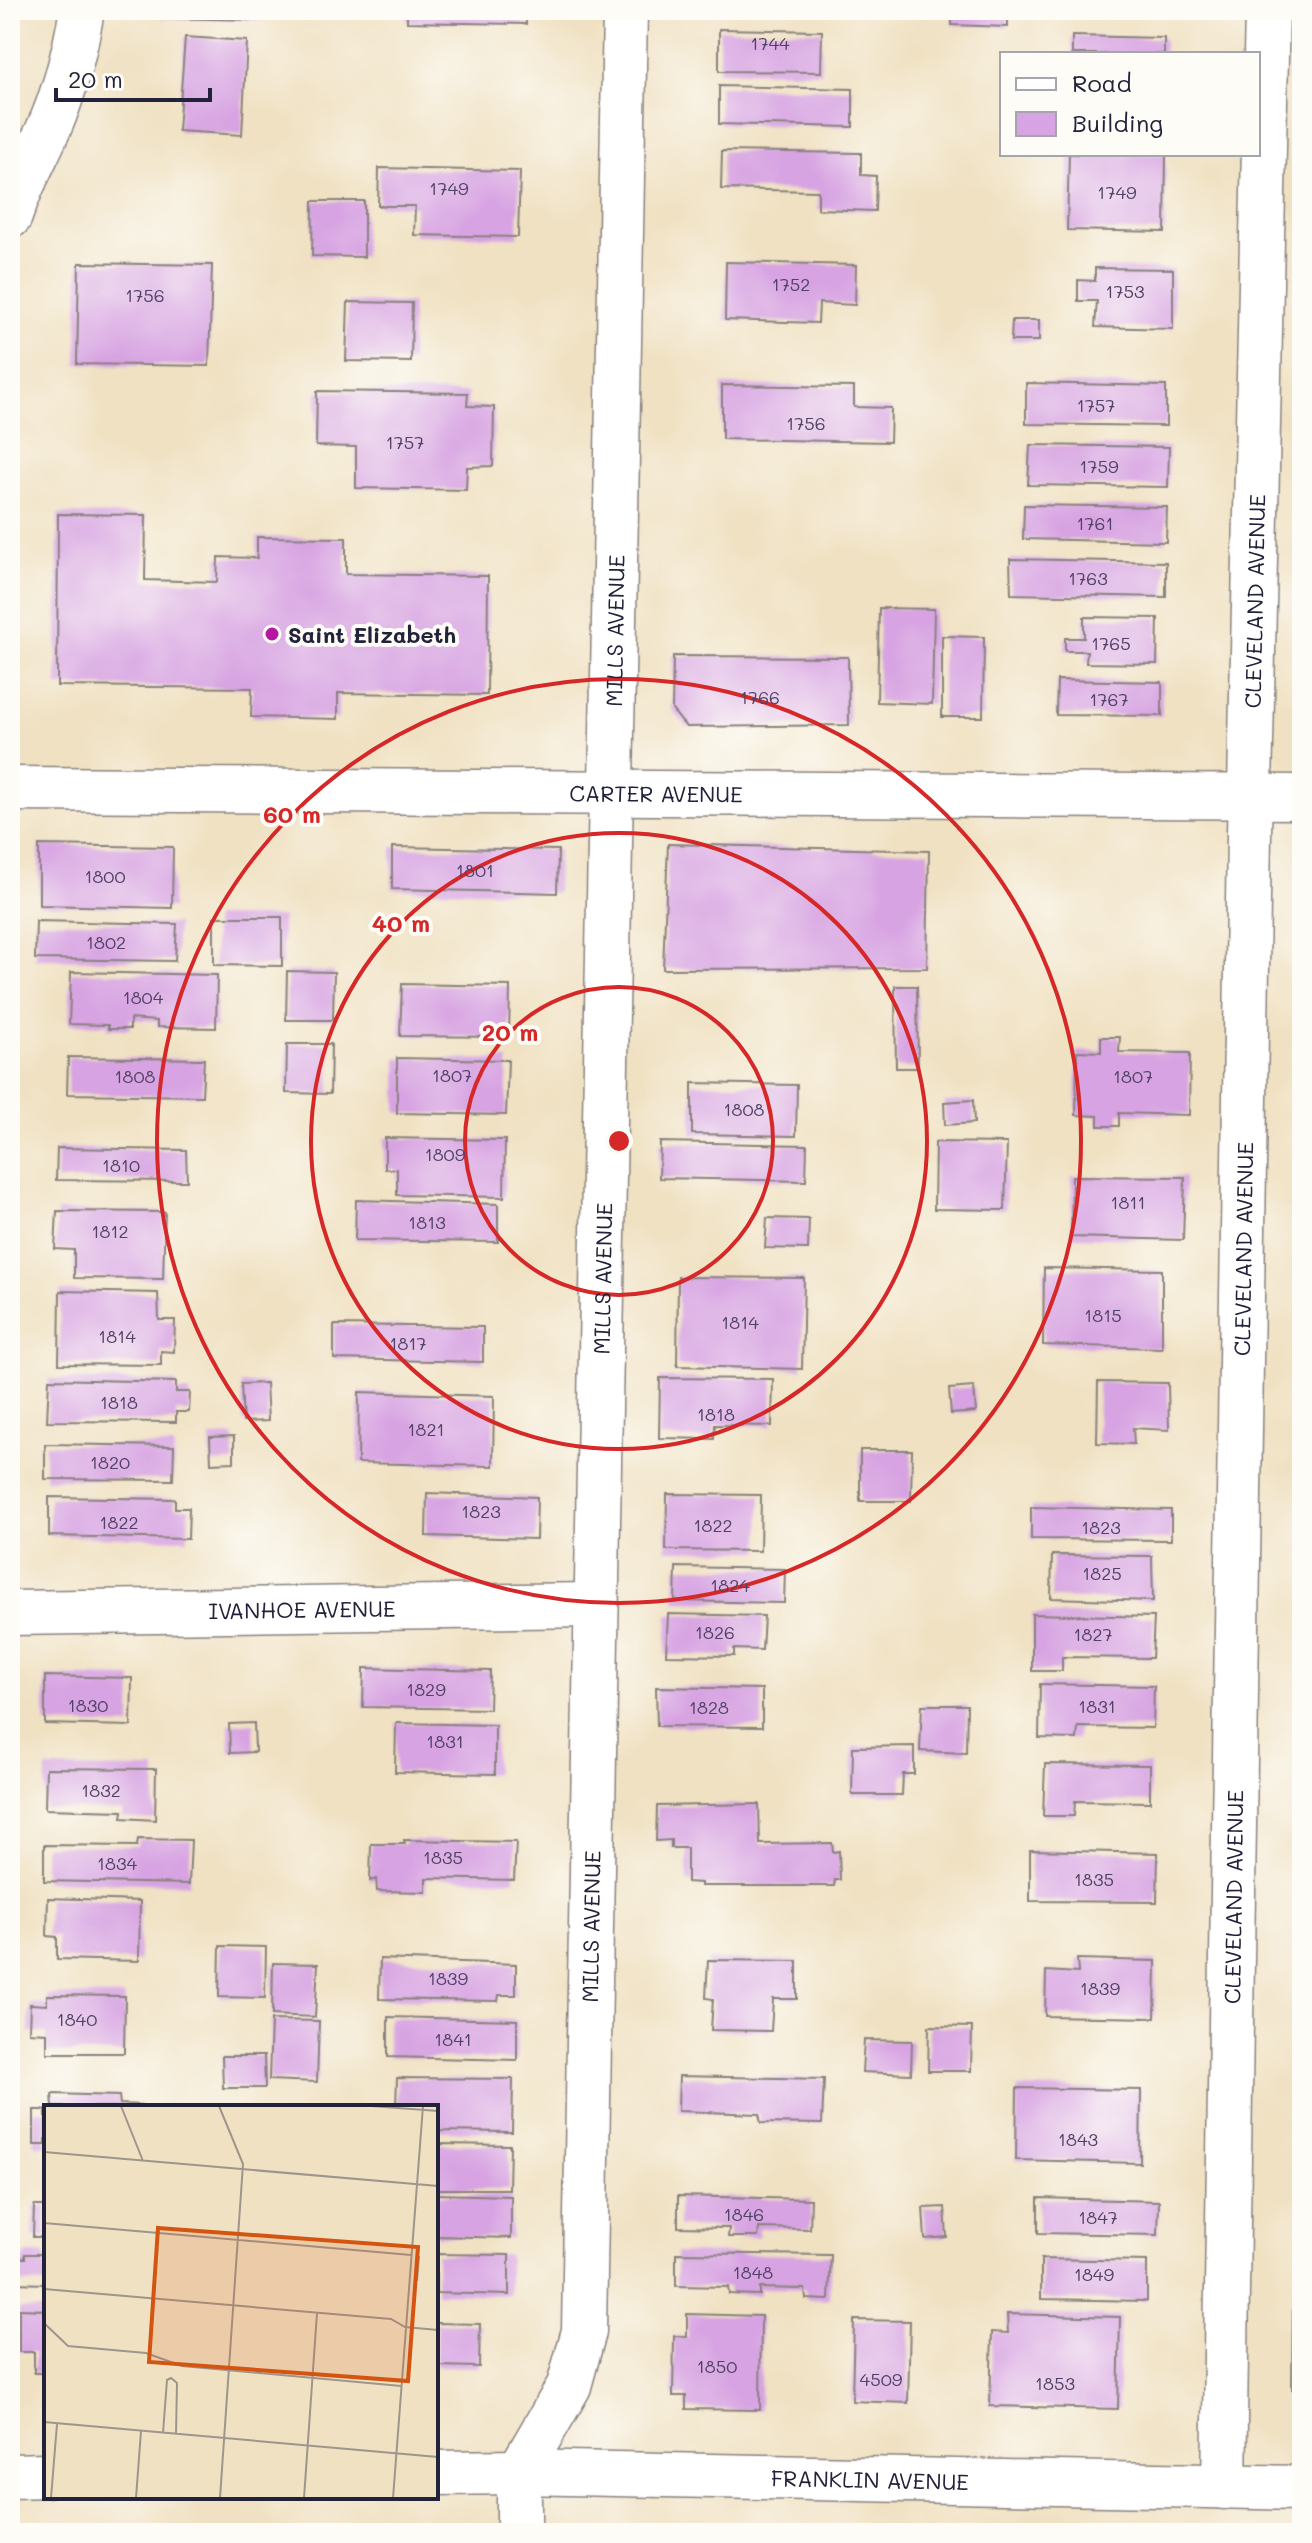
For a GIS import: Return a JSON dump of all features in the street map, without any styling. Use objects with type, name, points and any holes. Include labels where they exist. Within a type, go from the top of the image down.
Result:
[{"type":"street","points":[[10,216],[18,191],[49,127],[75,49],[82,10]]},
{"type":"street","name":"MILLS AVENUE","points":[[519,2472],[569,2386],[584,2331],[594,1605],[613,791],[625,10]]},
{"type":"street","name":"CLEVELAND AVENUE","points":[[1224,2487],[1250,798],[1267,10]]},
{"type":"street","name":"CARTER AVENUE","points":[[10,789],[1302,797]]},
{"type":"street","name":"IVANHOE AVENUE","points":[[10,1613],[594,1605]]},
{"type":"street","points":[[519,2472],[519,2533]]},
{"type":"street","name":"FRANKLIN AVENUE","points":[[438,2473],[1302,2488]]},
{"type":"street","points":[[10,2476],[44,2475]]},
{"type":"building","points":[[161,10],[263,10],[263,20],[161,18]]},
{"type":"building","points":[[407,10],[526,10],[526,24],[407,22]]},
{"type":"building","points":[[952,10],[1008,10],[1008,27],[952,25]]},
{"type":"building","points":[[719,29],[822,31],[821,72],[719,71]]},
{"type":"building","points":[[1072,36],[1164,38],[1164,52],[1072,52]]},
{"type":"building","points":[[185,37],[247,41],[242,135],[178,131]]},
{"type":"building","points":[[719,86],[853,89],[853,127],[719,124]]},
{"type":"building","points":[[722,151],[861,153],[861,175],[876,176],[875,211],[818,209],[818,191],[721,189]]},
{"type":"building","points":[[1069,156],[1166,156],[1165,232],[1067,230]]},
{"type":"building","points":[[379,168],[520,171],[518,237],[414,235],[415,206],[378,206]]},
{"type":"building","points":[[313,201],[364,201],[364,257],[312,256]]},
{"type":"building","points":[[726,262],[856,265],[855,305],[819,303],[818,323],[725,320]]},
{"type":"building","points":[[79,263],[212,265],[209,366],[77,364]]},
{"type":"building","points":[[1095,268],[1173,269],[1173,329],[1095,327],[1097,301],[1078,301],[1078,280],[1095,281]]},
{"type":"building","points":[[348,302],[412,303],[411,362],[346,361]]},
{"type":"building","points":[[1012,320],[1039,320],[1039,341],[1011,341]]},
{"type":"building","points":[[1026,383],[1166,386],[1166,426],[1026,424]]},
{"type":"building","points":[[722,385],[854,387],[854,407],[891,408],[890,442],[722,439]]},
{"type":"building","points":[[317,391],[468,393],[467,406],[494,407],[493,466],[467,467],[466,490],[356,488],[356,447],[316,446]]},
{"type":"building","points":[[1030,445],[1169,447],[1168,487],[1028,485]]},
{"type":"building","points":[[1024,505],[1167,507],[1166,542],[1023,539]]},
{"type":"building","name":"Saint Elizabeth","points":[[58,514],[146,515],[145,580],[217,582],[218,557],[257,558],[257,537],[346,538],[346,574],[488,576],[487,695],[338,693],[338,719],[251,717],[252,688],[57,686]]},
{"type":"building","points":[[1010,559],[1166,562],[1166,597],[1011,594]]},
{"type":"building","points":[[879,608],[934,609],[932,704],[877,702]]},
{"type":"building","points":[[1084,617],[1158,618],[1157,664],[1086,663],[1087,651],[1065,651],[1065,638],[1084,638]]},
{"type":"building","points":[[942,636],[984,637],[983,717],[942,717]]},
{"type":"building","points":[[673,656],[848,657],[849,725],[686,727],[672,710]]},
{"type":"building","points":[[1057,680],[1162,682],[1162,716],[1056,715]]},
{"type":"building","points":[[668,844],[929,851],[927,968],[663,969]]},
{"type":"building","points":[[39,845],[173,847],[172,908],[39,905]]},
{"type":"building","points":[[392,847],[558,850],[557,893],[392,889]]},
{"type":"building","points":[[214,917],[282,917],[282,966],[214,965]]},
{"type":"building","points":[[36,921],[177,924],[175,961],[35,959]]},
{"type":"building","points":[[287,971],[334,972],[333,1020],[286,1020]]},
{"type":"building","points":[[71,972],[217,975],[216,1028],[157,1027],[157,1021],[130,1019],[130,1029],[69,1024]]},
{"type":"building","points":[[402,984],[510,986],[509,1037],[400,1036]]},
{"type":"building","points":[[895,986],[917,986],[918,1068],[896,1068]]},
{"type":"building","points":[[1101,1037],[1120,1037],[1119,1052],[1190,1053],[1189,1115],[1119,1113],[1119,1126],[1098,1126],[1098,1116],[1076,1115],[1077,1051],[1101,1052]]},
{"type":"building","points":[[287,1044],[331,1044],[330,1094],[286,1093]]},
{"type":"building","points":[[68,1057],[204,1059],[202,1096],[67,1094]]},
{"type":"building","points":[[397,1058],[508,1060],[506,1115],[397,1113]]},
{"type":"building","points":[[692,1083],[797,1085],[796,1136],[692,1134]]},
{"type":"building","points":[[973,1100],[974,1123],[945,1125],[944,1102]]},
{"type":"building","points":[[385,1138],[505,1140],[504,1197],[397,1195],[397,1169],[385,1169]]},
{"type":"building","points":[[660,1142],[807,1145],[806,1181],[659,1178]]},
{"type":"building","points":[[935,1142],[1007,1143],[1005,1210],[934,1209]]},
{"type":"building","points":[[57,1148],[186,1150],[187,1181],[56,1180]]},
{"type":"building","points":[[1072,1176],[1185,1177],[1183,1240],[1071,1237]]},
{"type":"building","points":[[356,1200],[498,1204],[498,1242],[355,1240]]},
{"type":"building","points":[[57,1211],[165,1212],[163,1279],[74,1278],[74,1250],[55,1249]]},
{"type":"building","points":[[767,1218],[809,1219],[808,1249],[765,1248]]},
{"type":"building","points":[[1044,1268],[1162,1270],[1162,1348],[1043,1345]]},
{"type":"building","points":[[678,1277],[804,1278],[802,1369],[677,1366]]},
{"type":"building","points":[[60,1291],[158,1293],[159,1320],[175,1320],[174,1352],[161,1351],[161,1365],[59,1364]]},
{"type":"building","points":[[334,1325],[483,1327],[483,1362],[334,1359]]},
{"type":"building","points":[[660,1378],[773,1379],[772,1426],[715,1425],[714,1439],[659,1438]]},
{"type":"building","points":[[49,1379],[176,1382],[176,1392],[190,1392],[189,1412],[176,1412],[176,1422],[47,1421]]},
{"type":"building","points":[[1098,1382],[1168,1383],[1169,1430],[1133,1428],[1134,1444],[1097,1443]]},
{"type":"building","points":[[266,1383],[268,1421],[243,1422],[241,1384]]},
{"type":"building","points":[[974,1387],[976,1412],[951,1414],[949,1389]]},
{"type":"building","points":[[359,1392],[494,1396],[493,1466],[358,1463]]},
{"type":"building","points":[[234,1436],[234,1462],[211,1463],[210,1437]]},
{"type":"building","points":[[45,1444],[174,1446],[173,1480],[45,1479]]},
{"type":"building","points":[[860,1450],[912,1450],[911,1501],[860,1501]]},
{"type":"building","points":[[427,1493],[537,1497],[536,1539],[426,1536]]},
{"type":"building","points":[[667,1494],[761,1495],[760,1551],[666,1550]]},
{"type":"building","points":[[49,1497],[175,1499],[175,1508],[189,1508],[188,1539],[49,1536]]},
{"type":"building","points":[[1031,1507],[1171,1510],[1171,1540],[1031,1539]]},
{"type":"building","points":[[1052,1555],[1152,1556],[1153,1601],[1051,1598]]},
{"type":"building","points":[[676,1567],[785,1569],[784,1603],[675,1601]]},
{"type":"building","points":[[668,1614],[764,1616],[762,1650],[734,1649],[734,1656],[666,1655]]},
{"type":"building","points":[[1032,1614],[1154,1617],[1152,1658],[1062,1657],[1062,1671],[1032,1671]]},
{"type":"building","points":[[364,1668],[490,1671],[489,1709],[363,1707]]},
{"type":"building","points":[[45,1676],[132,1678],[131,1726],[45,1724]]},
{"type":"building","points":[[1040,1684],[1154,1686],[1153,1728],[1078,1727],[1077,1739],[1039,1738]]},
{"type":"building","points":[[656,1687],[762,1689],[762,1727],[657,1726]]},
{"type":"building","points":[[922,1705],[967,1705],[966,1753],[920,1751]]},
{"type":"building","points":[[254,1723],[255,1752],[230,1753],[229,1724]]},
{"type":"building","points":[[396,1723],[495,1725],[495,1774],[395,1772]]},
{"type":"building","points":[[914,1746],[914,1774],[903,1774],[902,1795],[852,1795],[853,1747]]},
{"type":"building","points":[[1045,1764],[1150,1765],[1150,1802],[1075,1801],[1074,1816],[1043,1816]]},
{"type":"building","points":[[46,1768],[156,1769],[155,1820],[122,1818],[123,1811],[45,1809]]},
{"type":"building","points":[[759,1804],[760,1844],[832,1843],[833,1852],[839,1851],[840,1880],[835,1880],[834,1886],[701,1886],[701,1883],[687,1882],[687,1848],[671,1848],[671,1840],[656,1841],[657,1806]]},
{"type":"building","points":[[138,1839],[191,1840],[189,1884],[44,1881],[44,1845],[137,1846]]},
{"type":"building","points":[[404,1840],[516,1842],[514,1880],[426,1878],[426,1892],[377,1891],[376,1879],[370,1881],[371,1844],[405,1844]]},
{"type":"building","points":[[1030,1850],[1158,1853],[1157,1902],[1030,1901]]},
{"type":"building","points":[[48,1898],[140,1901],[139,1961],[57,1959],[57,1937],[47,1936]]},
{"type":"building","points":[[220,1946],[266,1947],[265,1998],[219,1997]]},
{"type":"building","points":[[380,1959],[516,1964],[516,1995],[499,1995],[498,2001],[379,1999]]},
{"type":"building","points":[[1077,1959],[1156,1961],[1155,2018],[1045,2016],[1046,1971],[1078,1973]]},
{"type":"building","points":[[708,1960],[797,1961],[797,1999],[773,1999],[771,2031],[711,2030],[713,1999],[706,1998]]},
{"type":"building","points":[[273,1963],[318,1964],[315,2017],[272,2015]]},
{"type":"building","points":[[47,1995],[125,1996],[124,2053],[47,2053],[47,2033],[29,2032],[30,2004],[47,2005]]},
{"type":"building","points":[[388,2017],[517,2020],[517,2060],[388,2057]]},
{"type":"building","points":[[271,2020],[319,2021],[317,2082],[269,2080]]},
{"type":"building","points":[[929,2026],[972,2027],[971,2071],[928,2071]]},
{"type":"building","points":[[864,2040],[912,2041],[911,2074],[862,2072]]},
{"type":"building","points":[[222,2056],[264,2056],[265,2088],[223,2088]]},
{"type":"building","points":[[679,2076],[824,2079],[822,2124],[761,2123],[759,2114],[678,2111]]},
{"type":"building","points":[[397,2078],[513,2079],[512,2132],[438,2131],[438,2105],[396,2105]]},
{"type":"building","points":[[1017,2088],[1141,2090],[1140,2163],[1016,2160]]},
{"type":"building","points":[[52,2094],[119,2096],[120,2104],[141,2105],[53,2105]]},
{"type":"building","points":[[34,2110],[44,2110],[44,2145],[34,2145]]},
{"type":"building","points":[[438,2144],[510,2145],[509,2189],[438,2189]]},
{"type":"building","points":[[438,2194],[511,2196],[511,2238],[438,2236]]},
{"type":"building","points":[[678,2196],[811,2199],[810,2229],[759,2228],[758,2237],[728,2237],[729,2228],[678,2227]]},
{"type":"building","points":[[1038,2198],[1159,2201],[1158,2235],[1038,2233]]},
{"type":"building","points":[[34,2206],[44,2206],[44,2237],[33,2237]]},
{"type":"building","points":[[945,2207],[947,2237],[925,2239],[923,2208]]},
{"type":"building","points":[[676,2253],[831,2255],[829,2300],[806,2299],[805,2289],[760,2288],[760,2295],[729,2294],[728,2287],[676,2286]]},
{"type":"building","points":[[25,2254],[44,2254],[44,2284],[14,2283],[16,2258],[25,2258]]},
{"type":"building","points":[[438,2254],[509,2255],[509,2295],[438,2293]]},
{"type":"building","points":[[1041,2259],[1147,2261],[1147,2301],[1041,2299]]},
{"type":"building","points":[[1293,2290],[1302,2291],[1302,2390],[1292,2389]]},
{"type":"building","points":[[19,2309],[44,2310],[44,2373],[34,2373],[34,2352],[19,2352]]},
{"type":"building","points":[[687,2314],[761,2316],[760,2410],[686,2409],[686,2396],[673,2396],[674,2336],[687,2337]]},
{"type":"building","points":[[1007,2314],[1120,2317],[1118,2409],[990,2406],[992,2332],[1008,2333]]},
{"type":"building","points":[[854,2320],[910,2321],[908,2403],[852,2401]]},
{"type":"building","points":[[438,2323],[480,2324],[479,2367],[438,2366]]},
{"type":"place","name":"Saint Elizabeth","points":[[272,634]]}]
